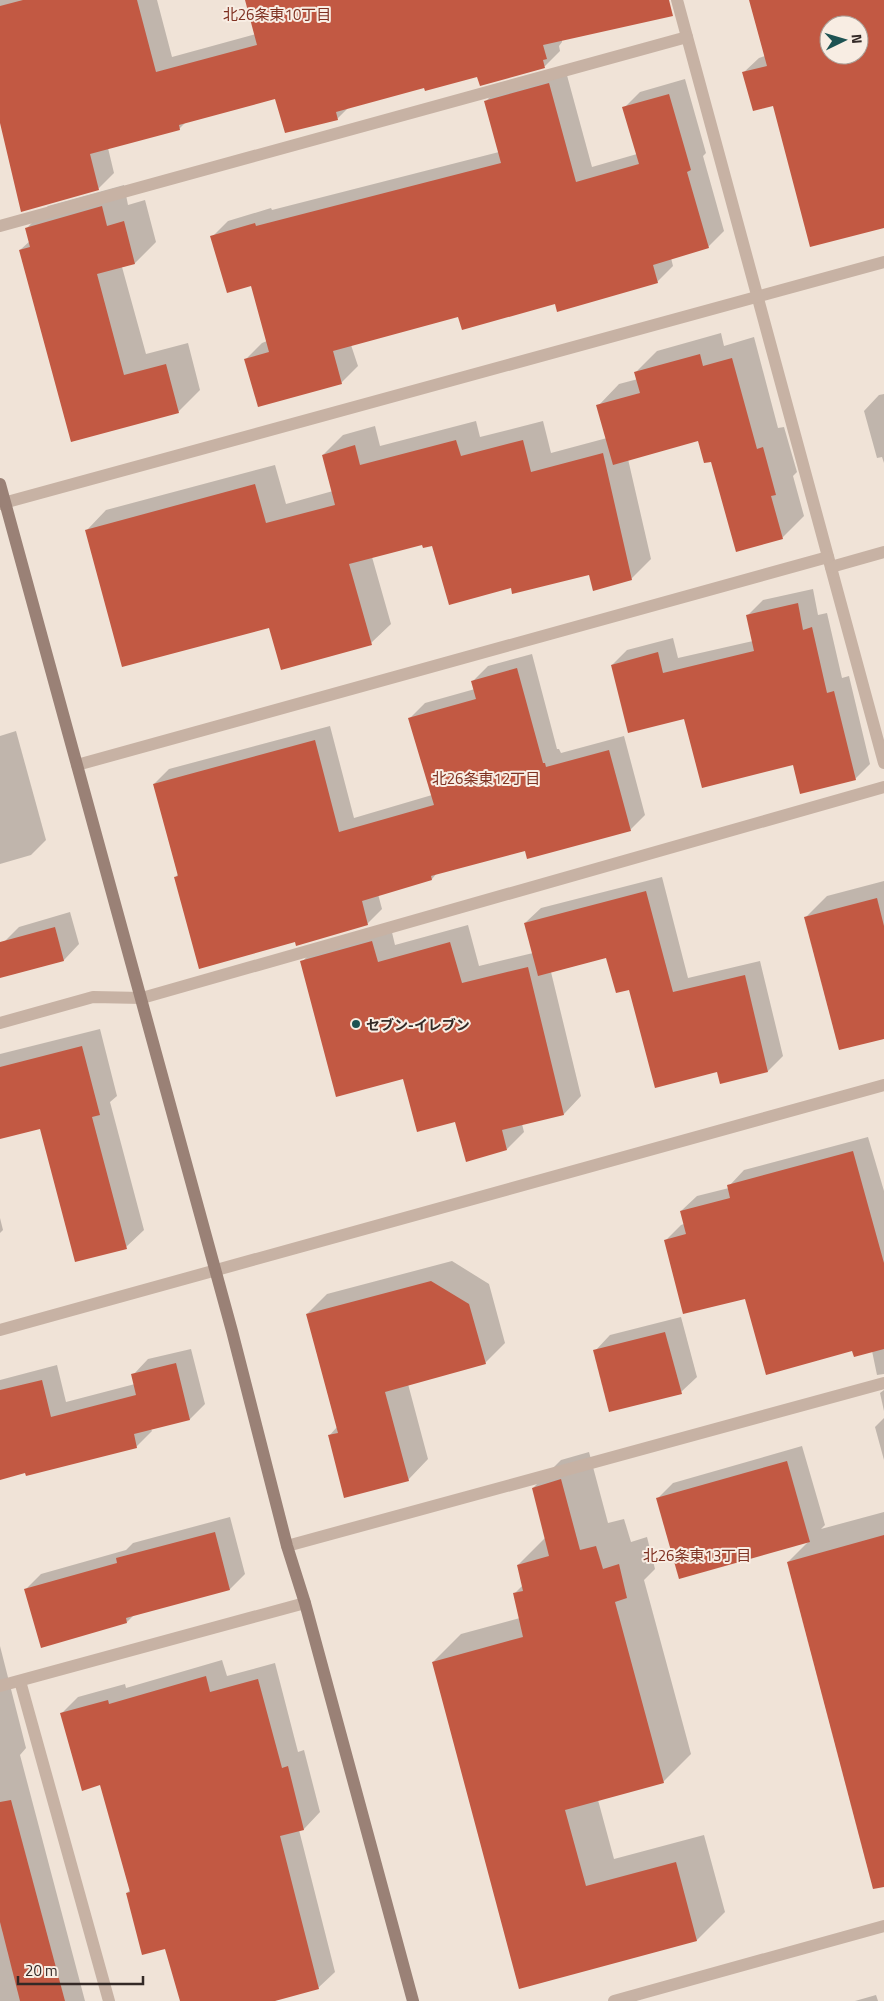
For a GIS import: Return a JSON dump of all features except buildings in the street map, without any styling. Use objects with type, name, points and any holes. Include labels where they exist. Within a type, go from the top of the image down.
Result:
[{"type":"street","points":[[677,0],[884,763]]},
{"type":"street","points":[[0,226],[687,37]]},
{"type":"street","points":[[2,503],[68,487],[884,262]]},
{"type":"street","points":[[0,484],[2,503],[142,998],[214,1272],[232,1331],[287,1546],[413,2001]]},
{"type":"street","points":[[77,765],[829,562],[884,552]]},
{"type":"street","points":[[0,1023],[93,997],[142,998],[884,787]]},
{"type":"street","points":[[0,1330],[884,1085]]},
{"type":"street","points":[[287,1546],[884,1383]]},
{"type":"street","points":[[0,1686],[304,1603]]},
{"type":"street","points":[[20,1681],[109,2001]]},
{"type":"street","points":[[614,2001],[884,1926]]},
{"type":"place","name":"セブン-イレブン","points":[[356,1024]]},
{"type":"district","name":"北26条東10丁目","points":[[277,14]]},
{"type":"district","name":"北26条東12丁目","points":[[486,778]]},
{"type":"district","name":"北26条東13丁目","points":[[697,1555]]}]
